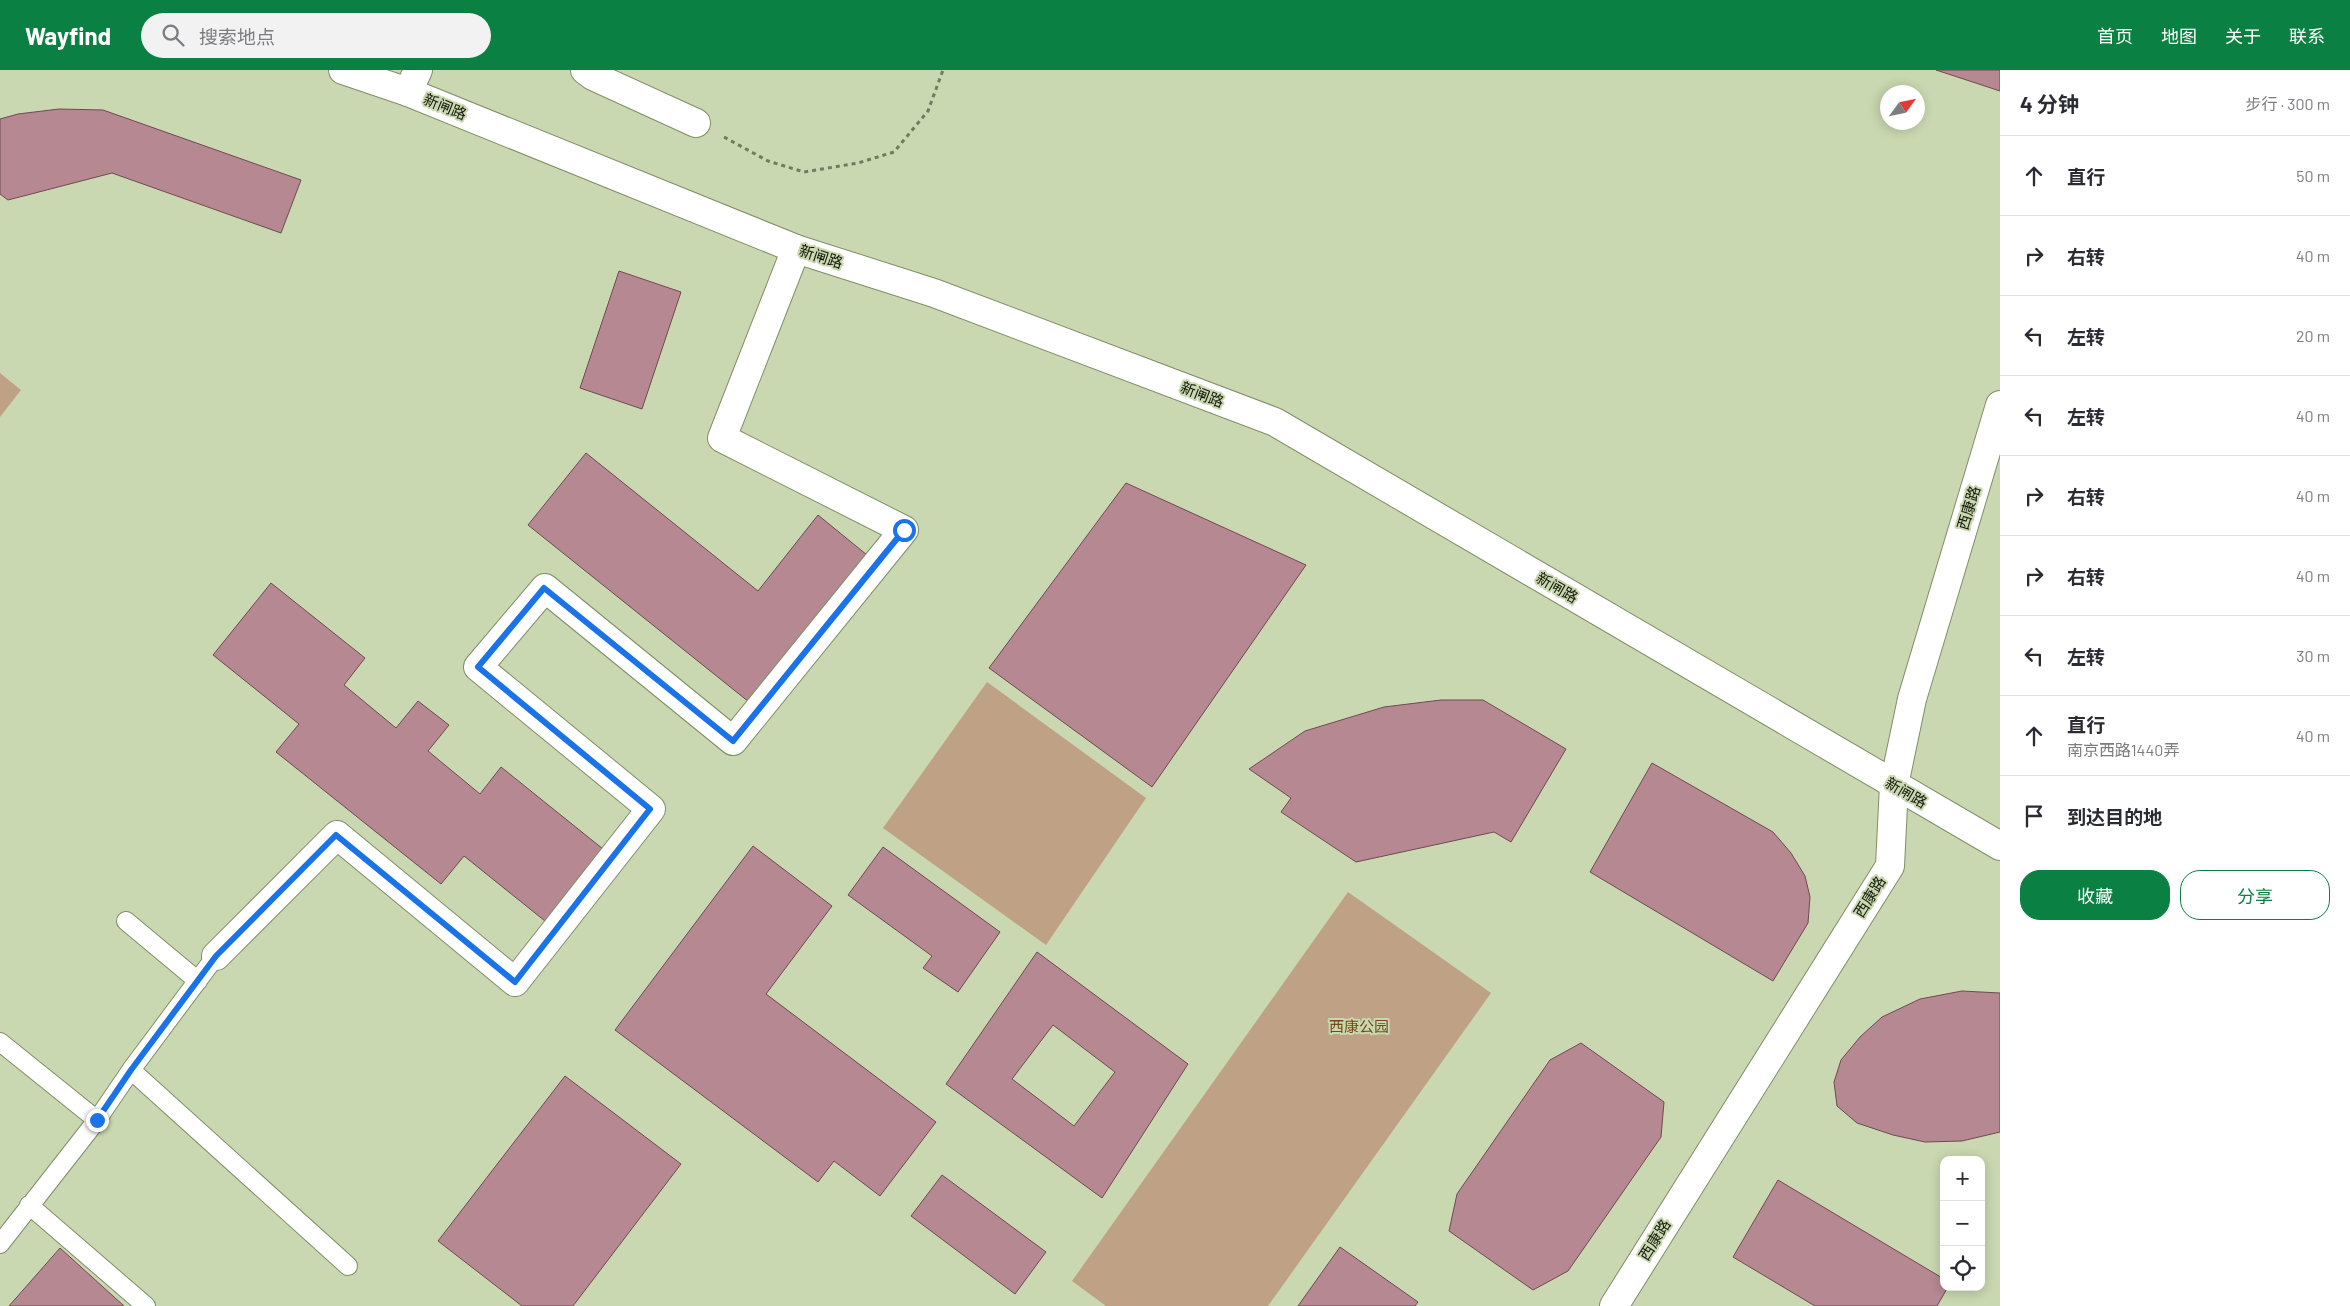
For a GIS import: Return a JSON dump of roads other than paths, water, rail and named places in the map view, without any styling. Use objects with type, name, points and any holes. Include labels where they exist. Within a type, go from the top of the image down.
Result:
[{"type":"street","name":"新闸路","points":[[343,70],[413,81],[796,249],[934,293],[1275,422],[1894,786],[2000,846]]},
{"type":"street","points":[[585,70],[593,76],[696,123]]},
{"type":"street","points":[[216,956],[336,835],[515,982],[650,809],[478,667],[544,588],[733,741],[904,530],[722,438],[796,249]]},
{"type":"street","name":"西康路","points":[[1614,1306],[1890,866],[1894,786],[1912,699],[2000,405]]},
{"type":"lane","points":[[126,921],[198,981]]},
{"type":"lane","points":[[0,1244],[97,1120],[131,1070],[216,956]]},
{"type":"lane","points":[[0,1042],[97,1120]]},
{"type":"lane","points":[[131,1070],[348,1266]]},
{"type":"lane","points":[[29,1205],[146,1306]]},
{"type":"park label","name":"西康公园","points":[[1359,1027]]}]
